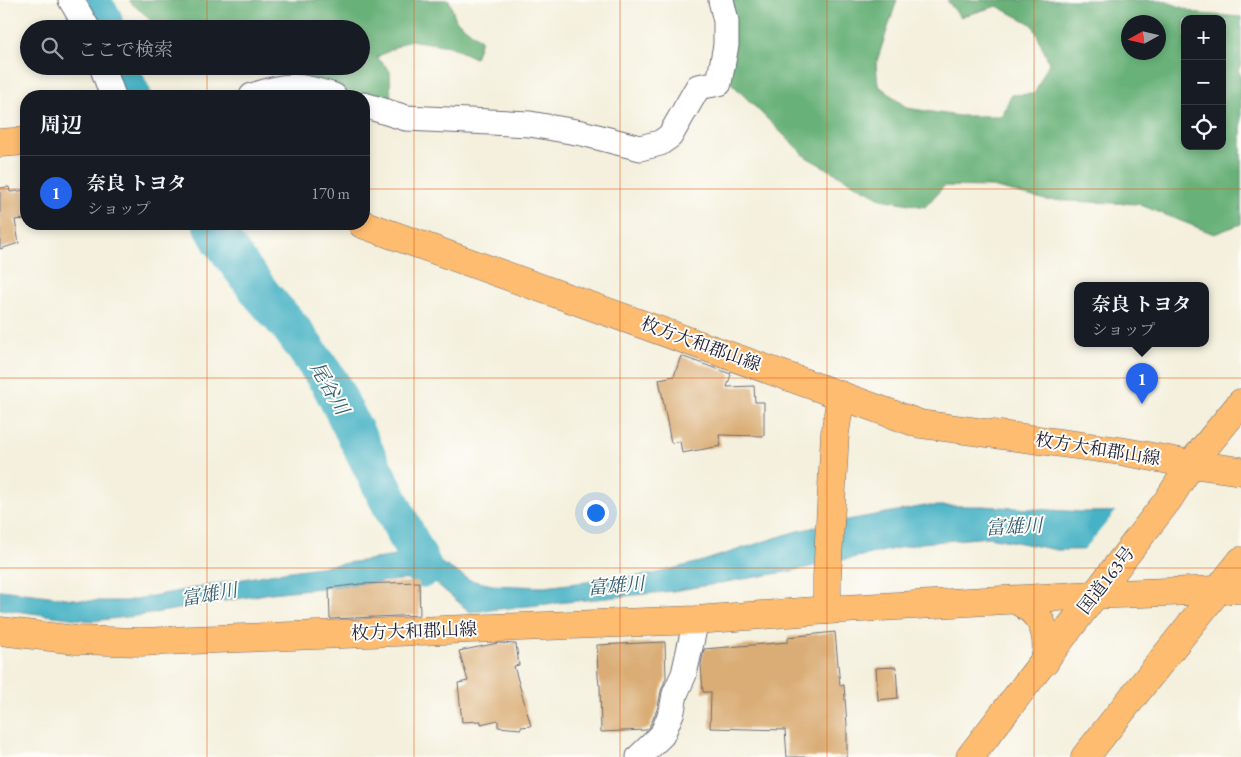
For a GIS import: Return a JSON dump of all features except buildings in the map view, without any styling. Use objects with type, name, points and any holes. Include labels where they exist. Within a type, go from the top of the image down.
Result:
[{"type":"main road","points":[[0,143],[20,141]]},
{"type":"main road","name":"枚方大和郡山線","points":[[370,227],[841,394],[920,424],[1120,451],[1241,471]]},
{"type":"main road","points":[[827,610],[827,576],[835,433],[841,394]]},
{"type":"main road","name":"国道163号","points":[[970,757],[1168,500],[1191,464],[1241,403]]},
{"type":"main road","points":[[1085,757],[1234,578]]},
{"type":"main road","name":"枚方大和郡山線","points":[[0,631],[76,640],[140,642],[696,620],[827,610],[1093,595],[1234,578]]},
{"type":"main road","points":[[1014,600],[1027,607],[1042,625],[1047,641],[1045,662]]},
{"type":"street","points":[[71,0],[83,20]]},
{"type":"street","points":[[370,107],[406,118],[530,124],[582,133],[640,148],[660,144],[670,136],[698,87],[720,83],[726,45],[726,21],[720,0]]},
{"type":"street","points":[[105,75],[111,90]]},
{"type":"street","points":[[272,90],[286,86],[304,87],[314,90]]},
{"type":"street","points":[[639,757],[664,746],[675,694],[684,674],[696,620]]},
{"type":"green space","points":[[130,0],[449,0],[456,20],[481,40],[475,58],[449,46],[410,40],[377,57],[390,71],[391,106],[370,100],[370,90],[338,90],[298,75],[370,75],[370,20],[150,20]]},
{"type":"green space","points":[[728,0],[897,0],[876,64],[878,85],[907,108],[958,116],[1002,116],[1011,95],[1034,94],[1049,63],[1033,25],[997,6],[960,17],[947,0],[1162,0],[1199,14],[1213,15],[1181,15],[1181,150],[1226,150],[1226,16],[1241,17],[1241,65],[1238,70],[1241,76],[1241,224],[1214,234],[1138,204],[1046,200],[992,187],[944,186],[925,207],[882,199],[806,157],[730,82]]},
{"type":"water","name":"富雄川","points":[[925,506],[982,506],[1084,512],[1164,511],[1172,549],[1057,550],[989,537],[922,543],[791,571],[673,591],[470,612],[429,577],[271,593],[143,615],[93,621],[0,609],[0,590],[90,601],[126,601],[270,574],[389,557],[426,554],[470,580],[492,585],[544,587],[653,574],[703,561],[794,532]]},
{"type":"pier","points":[[1241,508],[1241,548],[1172,552],[1082,552],[1118,509]]},
{"type":"waterway","name":"尾谷川","points":[[90,0],[103,20]]},
{"type":"waterway","name":"尾谷川","points":[[122,75],[129,90]]},
{"type":"waterway","name":"尾谷川","points":[[215,230],[262,295],[291,328],[330,383],[423,568]]},
{"type":"place","name":"奈良 トヨタ","points":[[1142,404]]}]
